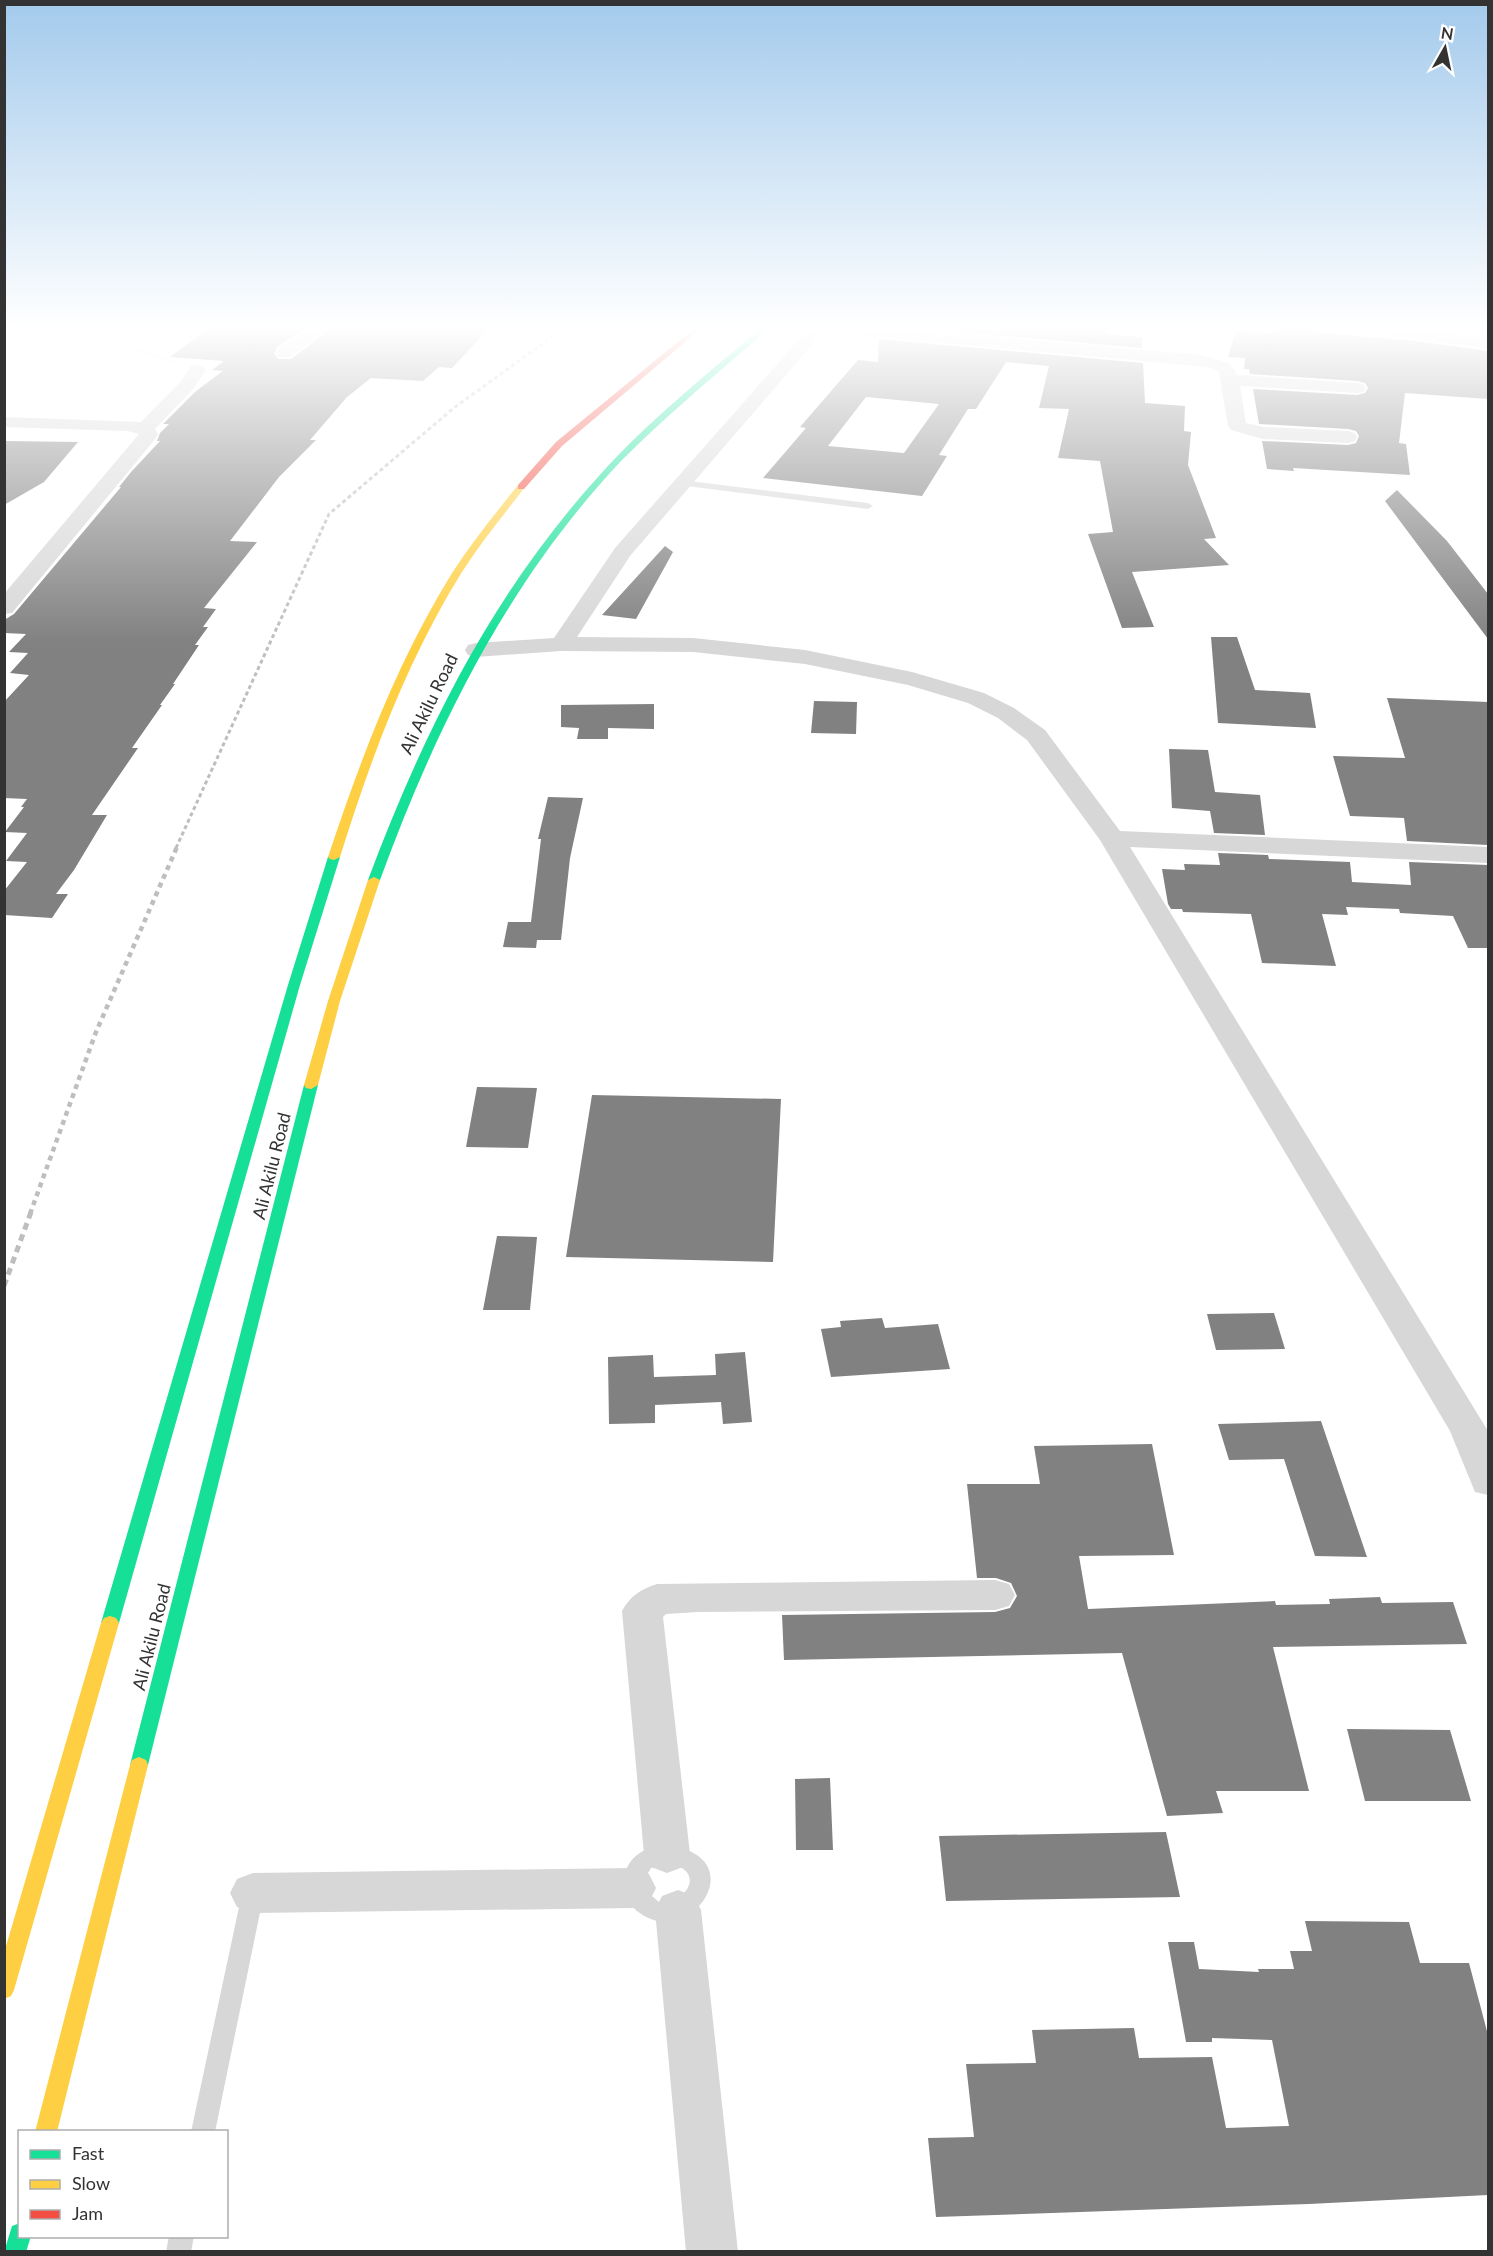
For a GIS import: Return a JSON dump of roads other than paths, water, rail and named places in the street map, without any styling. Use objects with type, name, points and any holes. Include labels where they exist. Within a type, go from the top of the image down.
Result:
[{"type":"main road","name":"Ali Akilu Road","points":[[4,1990],[294,985],[359,778],[399,680],[435,606],[499,512],[559,444],[573,432]]},
{"type":"main road","name":"Ali Akilu Road","points":[[46,2130],[321,1045],[355,930],[387,839],[429,741],[476,650],[523,579],[582,501],[646,432]]},
{"type":"street","points":[[4,608],[149,434],[148,432]]},
{"type":"street","points":[[561,644],[622,552],[726,432]]},
{"type":"street","points":[[1279,432],[1348,437]]},
{"type":"street","points":[[476,650],[561,644],[693,645],[805,657],[912,679],[976,698],[1006,713],[1036,735],[1112,838],[1469,1431],[1488,1482]]},
{"type":"street","points":[[1112,838],[1488,855]]},
{"type":"street","points":[[667,1854],[642,1611],[657,1599],[995,1595]]},
{"type":"street","points":[[253,1893],[633,1888]]},
{"type":"street","points":[[678,1910],[712,2252]]},
{"type":"lane","points":[[681,483],[868,507]]},
{"type":"lane","points":[[667,1854],[686,1857],[699,1869],[702,1886],[694,1901],[678,1910],[658,1911],[641,1903],[633,1888],[636,1871],[648,1858],[667,1854]]},
{"type":"lane","points":[[203,2130],[253,1893]]},
{"type":"railway","points":[[176,848],[329,514],[425,432]]},
{"type":"railway","points":[[30,1214],[96,1032],[177,847]]},
{"type":"railway","points":[[4,1286],[31,1212]]}]
